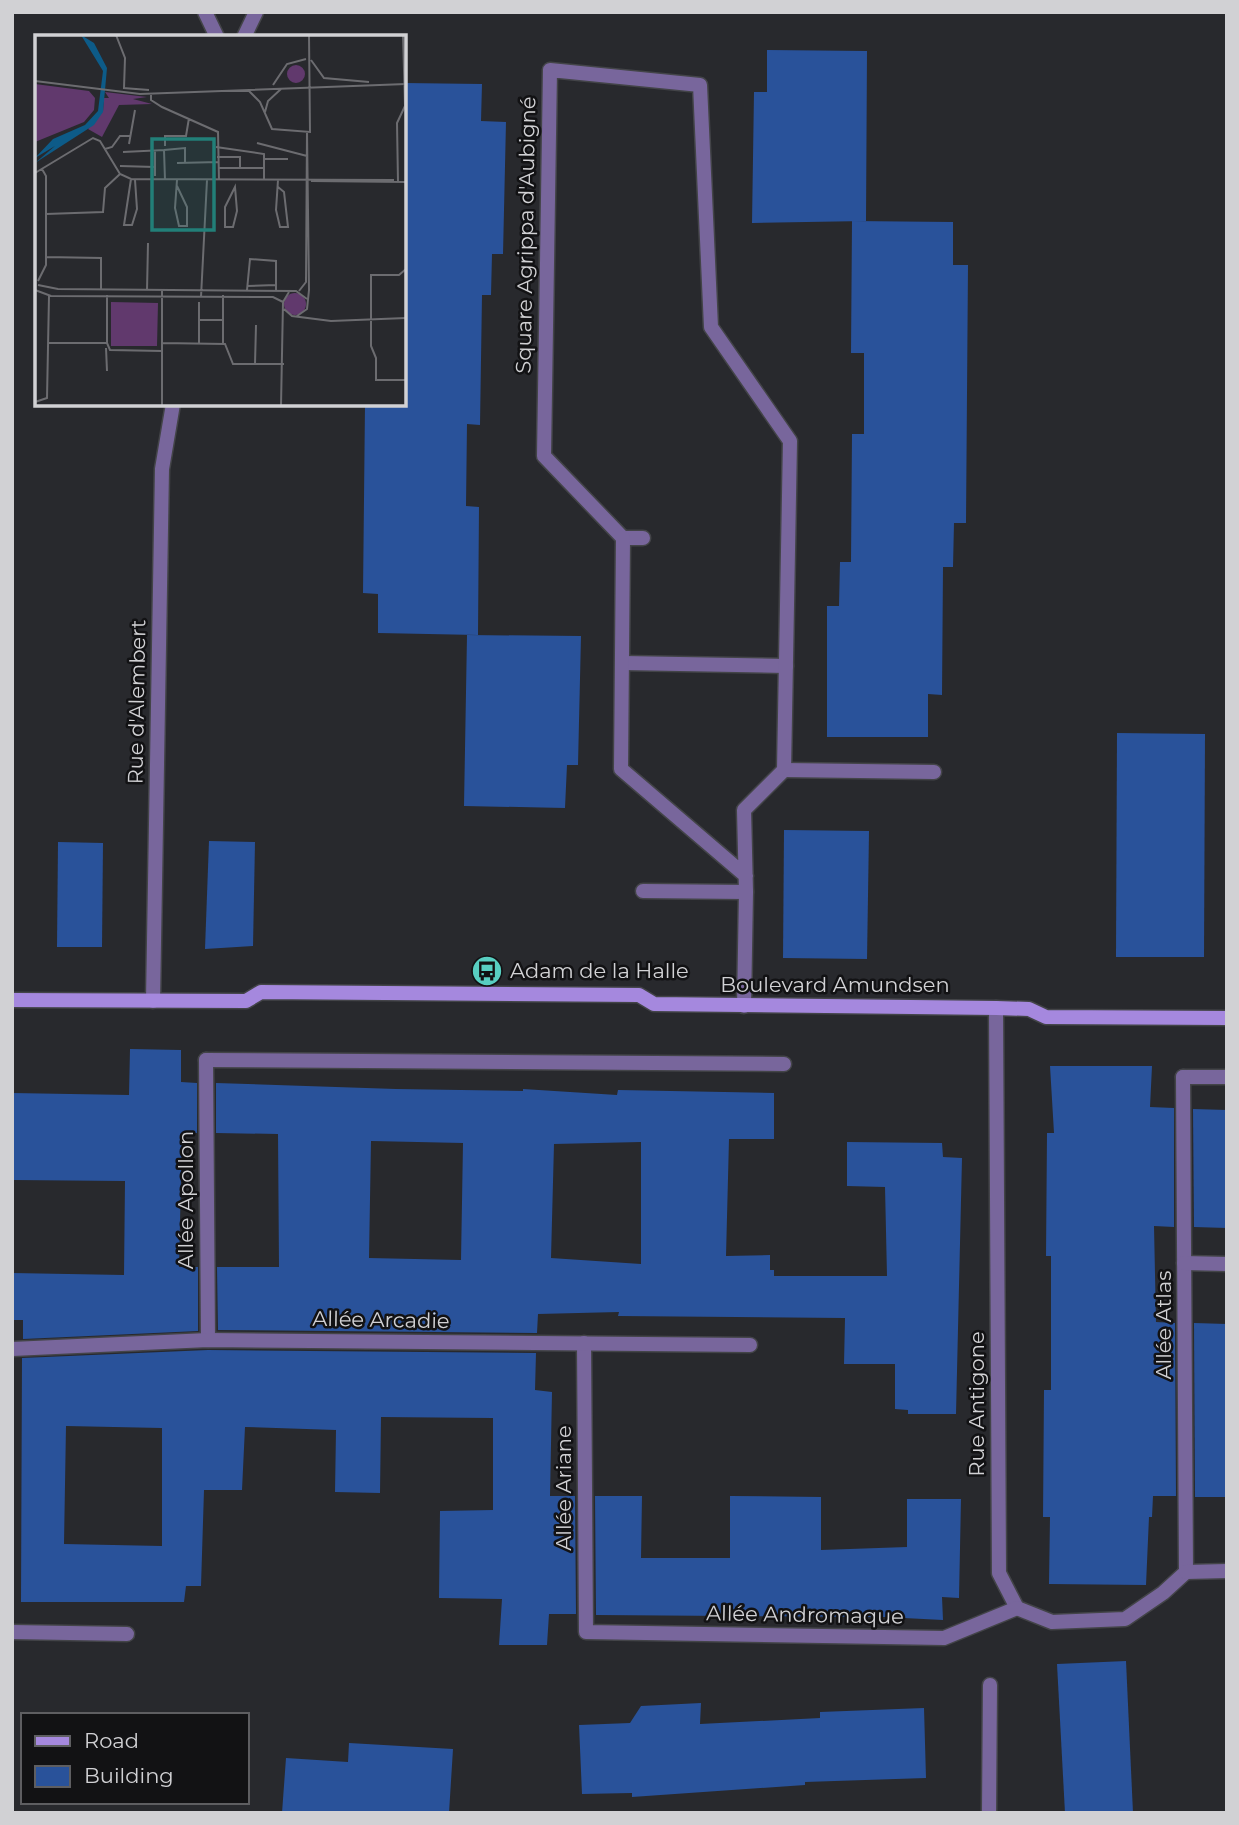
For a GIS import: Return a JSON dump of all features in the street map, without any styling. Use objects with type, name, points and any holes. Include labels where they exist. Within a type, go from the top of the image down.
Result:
[{"type":"street","points":[[205,12],[216,35]]},
{"type":"street","points":[[245,35],[256,12]]},
{"type":"street","name":"Square Agrippa d'Aubigné","points":[[623,538],[544,456],[550,70],[700,85],[711,327],[790,441],[783,538],[786,666],[784,770]]},
{"type":"street","name":"Rue d'Alembert","points":[[153,1001],[162,469],[173,406]]},
{"type":"street","points":[[643,538],[623,538],[621,769],[746,876]]},
{"type":"street","points":[[623,663],[786,666]]},
{"type":"street","points":[[744,1006],[744,810],[784,770],[934,772]]},
{"type":"street","points":[[643,891],[746,892]]},
{"type":"street","name":"Boulevard Amundsen","points":[[12,1000],[246,1001],[261,992],[639,995],[654,1004],[996,1008],[1029,1009],[1046,1017],[1227,1018]]},
{"type":"street","name":"Rue Antigone","points":[[996,1008],[999,1573],[1017,1608]]},
{"type":"street","name":"Allée Apollon","points":[[208,1340],[206,1060],[784,1064]]},
{"type":"street","name":"Allée Atlas","points":[[1186,1572],[1183,1077],[1227,1077]]},
{"type":"street","points":[[1184,1263],[1227,1264]]},
{"type":"street","name":"Allée Arcadie","points":[[12,1349],[208,1340],[750,1345]]},
{"type":"street","name":"Allée Ariane","points":[[584,1343],[586,1632]]},
{"type":"street","points":[[1017,1608],[1052,1622],[1125,1619],[1163,1593],[1186,1572],[1227,1571]]},
{"type":"street","name":"Allée Andromaque","points":[[586,1632],[944,1638],[1017,1608]]},
{"type":"street","points":[[12,1632],[127,1634]]},
{"type":"street","points":[[989,1813],[990,1685]]},
{"type":"building","points":[[767,50],[867,51],[866,221],[752,223],[754,92],[767,92]]},
{"type":"building","points":[[406,83],[482,84],[481,121],[506,122],[503,254],[492,254],[491,295],[482,295],[480,425],[467,424],[466,506],[479,507],[478,635],[378,633],[378,594],[363,593],[365,406],[406,406]]},
{"type":"building","points":[[852,221],[953,222],[953,265],[968,265],[966,523],[954,523],[953,567],[943,567],[942,695],[928,694],[928,737],[827,737],[827,606],[839,606],[840,562],[851,562],[852,434],[864,434],[864,353],[851,353]]},
{"type":"building","points":[[467,635],[581,636],[578,765],[567,765],[565,808],[464,806]]},
{"type":"building","points":[[1117,733],[1205,734],[1204,957],[1116,957]]},
{"type":"building","points":[[784,830],[869,831],[867,959],[783,958]]},
{"type":"building","points":[[209,841],[255,842],[253,946],[205,949]]},
{"type":"building","points":[[58,842],[103,843],[102,947],[57,947]]},
{"type":"building","points":[[130,1049],[181,1050],[181,1082],[197,1083],[197,1133],[182,1132],[179,1267],[198,1267],[198,1331],[23,1339],[23,1320],[12,1320],[12,1273],[124,1275],[125,1181],[12,1180],[12,1093],[129,1095]]},
{"type":"building","points":[[1050,1066],[1152,1066],[1150,1107],[1174,1108],[1174,1227],[1154,1226],[1156,1322],[1175,1323],[1176,1496],[1153,1496],[1152,1517],[1149,1517],[1146,1585],[1049,1584],[1050,1517],[1043,1517],[1044,1390],[1051,1390],[1051,1256],[1046,1256],[1047,1133],[1054,1133]]},
{"type":"building","points":[[216,1083],[396,1089],[523,1089],[617,1095],[618,1090],[774,1093],[774,1139],[729,1139],[726,1256],[770,1255],[770,1270],[774,1270],[774,1276],[887,1276],[885,1187],[847,1186],[847,1142],[942,1143],[943,1157],[962,1158],[956,1414],[908,1414],[908,1410],[895,1409],[895,1364],[844,1364],[845,1318],[618,1316],[619,1312],[538,1314],[537,1333],[218,1330],[217,1267],[279,1267],[278,1134],[216,1133]],"holes":[[[371,1141],[463,1143],[461,1260],[369,1258]],[[641,1142],[641,1264],[551,1258],[554,1144]]]},
{"type":"building","points":[[1193,1109],[1227,1110],[1227,1228],[1194,1227]]},
{"type":"building","points":[[1194,1323],[1227,1324],[1227,1497],[1195,1497]]},
{"type":"building","points":[[208,1350],[536,1353],[535,1390],[552,1392],[550,1496],[575,1496],[576,1614],[549,1614],[547,1645],[499,1645],[502,1599],[439,1598],[440,1511],[493,1510],[493,1418],[381,1417],[380,1493],[335,1492],[336,1430],[245,1427],[242,1490],[204,1490],[201,1586],[186,1586],[184,1602],[21,1602],[22,1358]],"holes":[[[66,1426],[162,1428],[162,1546],[64,1544]]]},
{"type":"building","points":[[595,1496],[642,1496],[641,1558],[730,1558],[730,1496],[821,1497],[821,1550],[907,1547],[907,1499],[961,1499],[959,1598],[942,1597],[943,1620],[884,1617],[596,1615]]},
{"type":"building","points":[[1126,1661],[1133,1813],[1065,1813],[1057,1664]]},
{"type":"building","points":[[701,1703],[700,1724],[820,1718],[820,1712],[924,1708],[926,1778],[805,1782],[805,1785],[632,1797],[632,1793],[582,1794],[579,1725],[630,1723],[641,1706]]},
{"type":"building","points":[[349,1743],[453,1749],[449,1813],[282,1813],[286,1758],[348,1762]]},
{"type":"place","name":"Adam de la Halle","points":[[487,971]]}]
